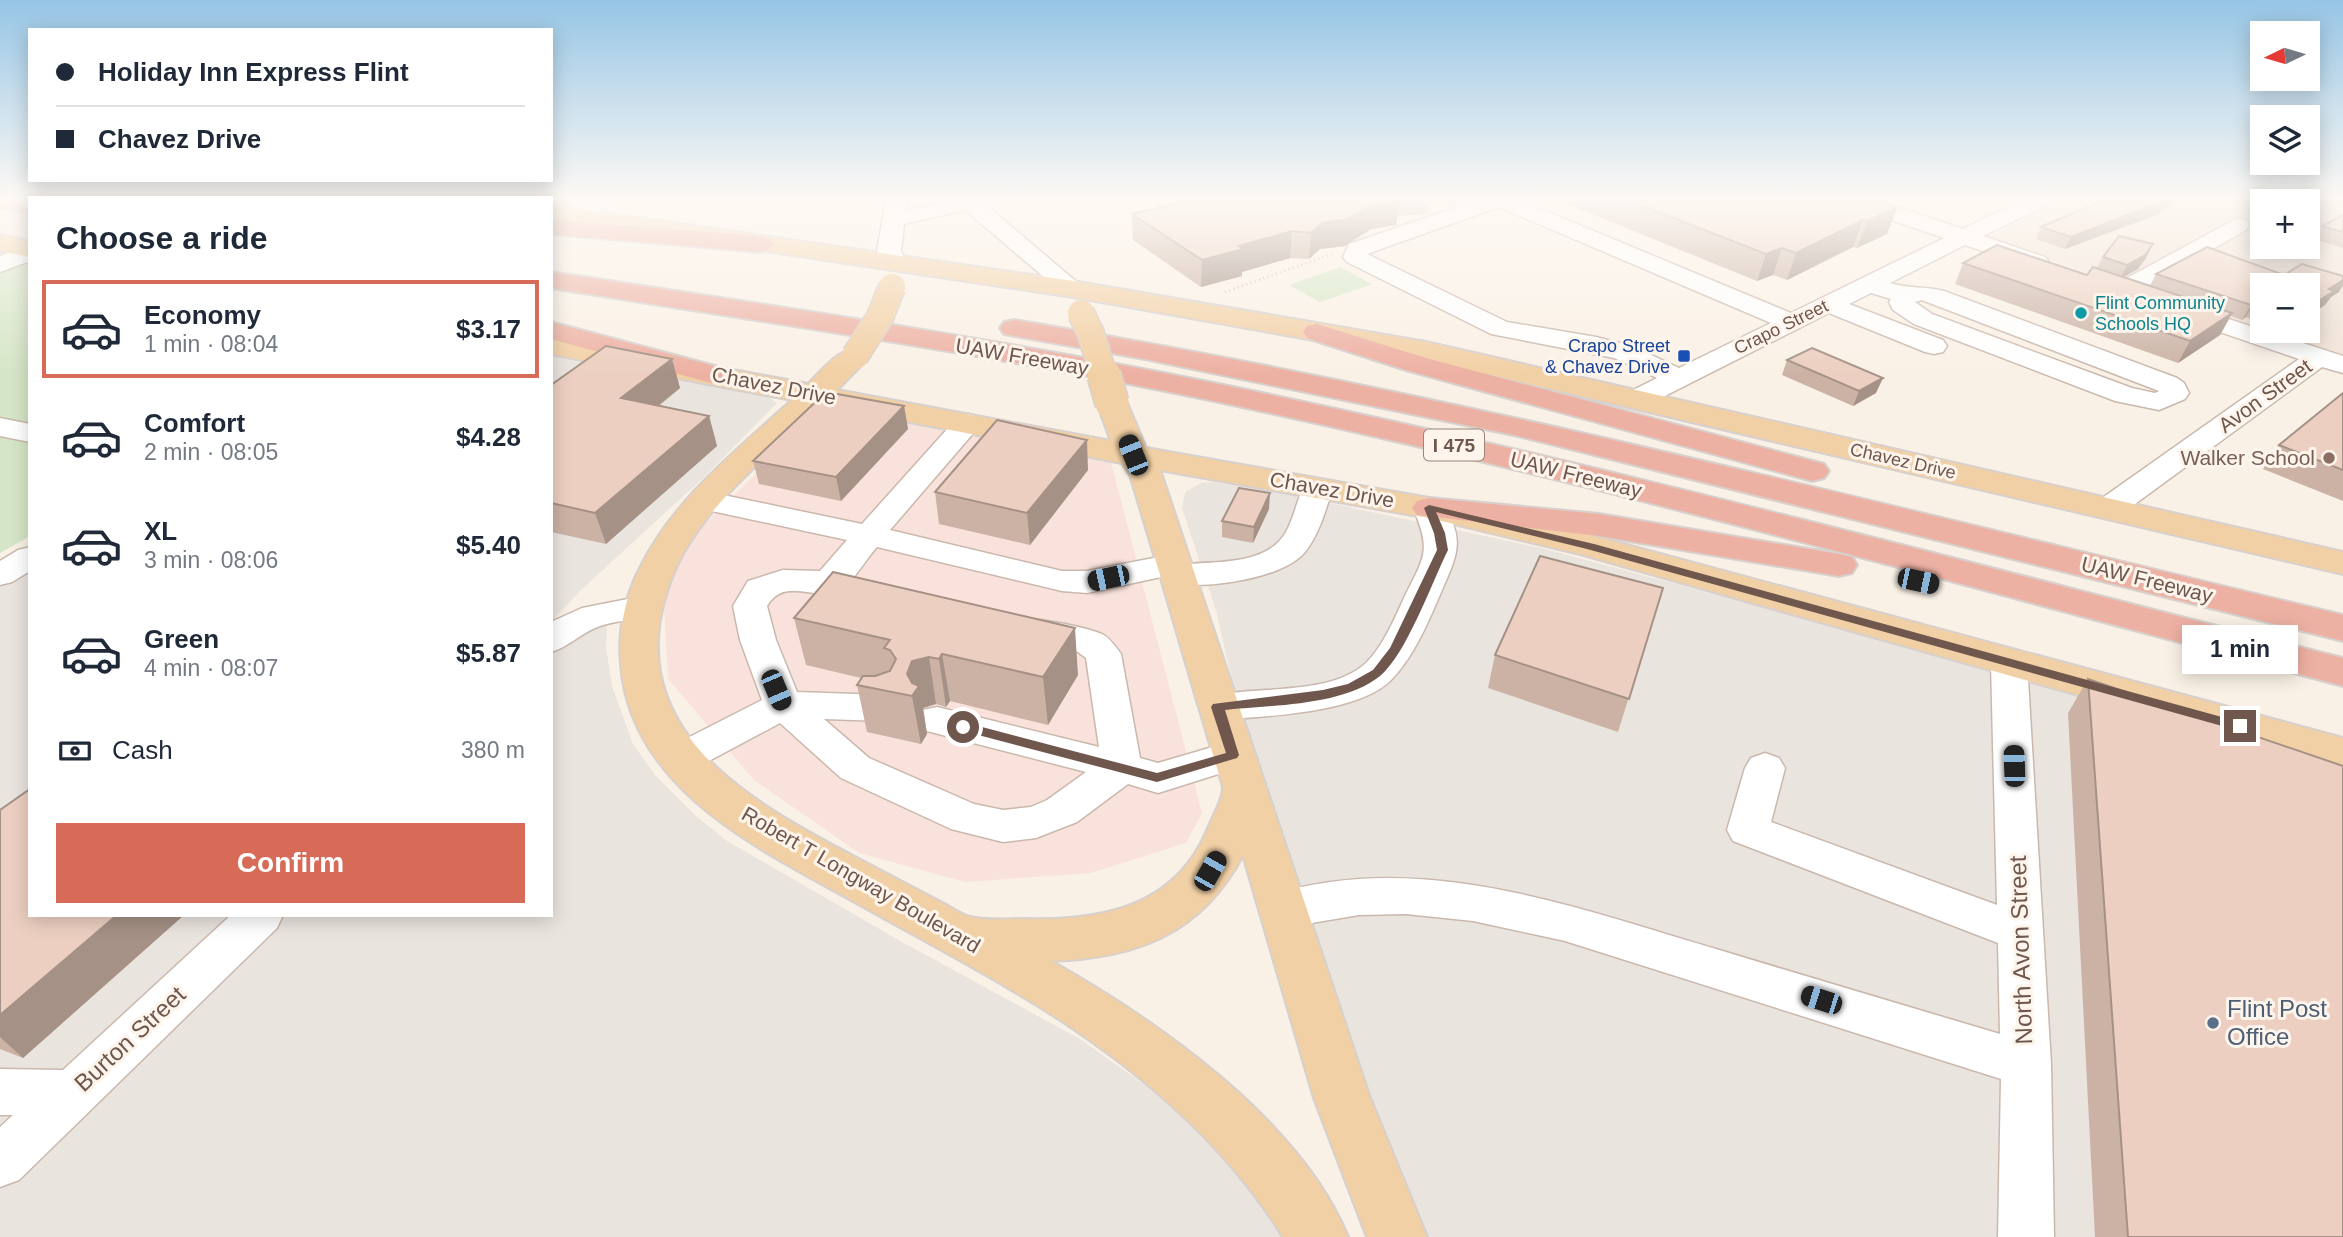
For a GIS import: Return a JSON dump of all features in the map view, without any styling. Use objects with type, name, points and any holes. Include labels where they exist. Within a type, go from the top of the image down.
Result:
[{"type":"highway","name":"UAW Freeway","points":[[568,258],[1144,349],[1387,398],[1616,450],[2343,628]]},
{"type":"highway","name":"UAW Freeway","points":[[553,280],[936,341],[1234,396],[1558,470],[2343,673]]},
{"type":"highway","points":[[553,331],[711,374]]},
{"type":"highway","points":[[1317,332],[1416,364],[2024,529],[2343,619]]},
{"type":"highway","points":[[1429,508],[1599,525],[1832,564],[2343,673]]},
{"type":"main road","name":"Chavez Drive","points":[[819,258],[893,275],[1317,332],[1469,361],[2343,563]]},
{"type":"main road","name":"Robert T Longway Boulevard","points":[[893,275],[880,317],[855,356],[704,500],[669,542],[648,584],[643,607],[639,654],[643,683],[652,712],[663,736],[704,785],[764,829],[1056,990],[1164,1063],[1207,1101],[1255,1151],[1303,1212],[1318,1237]]},
{"type":"main road","points":[[1077,301],[1091,334],[1112,404],[1133,455],[1147,475],[1342,1098],[1397,1237]]},
{"type":"main road","name":"Chavez Drive","points":[[553,345],[1429,508],[1590,546],[2343,754]]},
{"type":"main road","points":[[961,937],[1048,942],[1090,938],[1127,930],[1159,917],[1187,898],[1210,871],[1227,840],[1239,773]]},
{"type":"street","name":"Robert T Longway Boulevard","points":[[890,258],[893,275]]},
{"type":"street","points":[[1029,258],[1077,301]]},
{"type":"street","points":[[1356,258],[1500,329],[1623,352],[1678,378]]},
{"type":"street","points":[[1638,258],[1791,322]]},
{"type":"street","name":"Crapo Street","points":[[1637,399],[1922,258]]},
{"type":"street","points":[[2021,258],[2055,269]]},
{"type":"street","points":[[2121,291],[2180,258]]},
{"type":"street","points":[[2095,282],[2331,361]]},
{"type":"street","points":[[1869,284],[1907,296],[1922,293],[1935,296],[2166,384],[2174,389],[2175,393],[2159,401],[2147,401],[1910,313],[1901,302],[1907,296]]},
{"type":"street","points":[[1828,304],[1977,362],[2008,368],[2029,357]]},
{"type":"street","points":[[1469,361],[1500,329]]},
{"type":"street","name":"Avon Street","points":[[2109,508],[2331,361]]},
{"type":"street","points":[[829,582],[968,423]]},
{"type":"street","points":[[0,427],[28,433]]},
{"type":"street","points":[[704,500],[869,535],[1062,581],[1087,582],[1175,570],[1254,566],[1282,558],[1300,536],[1318,488]]},
{"type":"street","points":[[1218,707],[1323,695],[1352,687],[1377,673],[1395,650],[1442,550],[1440,533],[1429,508]]},
{"type":"street","points":[[0,575],[28,558]]},
{"type":"street","points":[[869,591],[829,582],[783,580],[760,589],[750,606],[758,640],[783,705],[855,768],[966,818],[1003,826],[1036,822],[1062,811],[1122,767]]},
{"type":"street","points":[[553,638],[584,618],[643,607]]},
{"type":"street","points":[[991,619],[1090,643],[1103,654],[1122,767]]},
{"type":"street","name":"North Avon Street","points":[[2009,663],[2026,1064],[2026,1237]]},
{"type":"street","points":[[680,759],[783,705],[884,708]]},
{"type":"street","points":[[937,720],[1157,778],[1239,773]]},
{"type":"street","points":[[1765,768],[1748,830],[2020,932]]},
{"type":"street","points":[[1282,911],[1359,897],[1406,896],[1473,903],[1592,931],[2026,1064]]},
{"type":"street","name":"Burton Street","points":[[0,1162],[259,917]]},
{"type":"street","points":[[0,1092],[73,1093]]},
{"type":"path","points":[[1220,294],[1326,258]]},
{"type":"shaded area","points":[[2044,258],[2320,259],[2343,258],[2343,360],[2293,343],[2320,343],[2320,273],[2250,273],[2250,328]]},
{"type":"shaded area","points":[[553,355],[769,397],[777,403],[704,477],[581,590],[553,620]]},
{"type":"shaded area","points":[[822,408],[1111,462],[1202,813],[1186,843],[1091,873],[965,882],[859,853],[754,780],[668,679],[663,589],[701,528]]},
{"type":"shaded area","points":[[1201,483],[1273,491],[1541,548],[1863,634],[2343,770],[2343,1237],[1422,1237],[1400,1190],[1247,747],[1216,610],[1182,508],[1185,492]]},
{"type":"shaded area","points":[[28,567],[28,917],[553,917],[553,651],[571,634],[602,625],[607,627],[606,647],[612,686],[633,744],[655,775],[696,816],[727,841],[904,943],[1080,1039],[1159,1095],[1198,1129],[1242,1174],[1286,1237],[0,1237],[0,584]]},
{"type":"green space","points":[[0,258],[9,258],[28,262],[28,537],[0,553]]},
{"type":"green space","points":[[1340,267],[1372,284],[1320,302],[1289,285]]},
{"type":"building","points":[[1973,258],[2035,258],[2087,275],[2093,267],[2232,313],[2190,341],[1963,263]]},
{"type":"building","points":[[2105,258],[2140,258],[2127,265]]},
{"type":"building","points":[[2187,258],[2236,258],[2278,273],[2250,273],[2250,305],[2156,274]]},
{"type":"building","points":[[2302,264],[2343,276],[2343,280],[2329,289],[2334,291],[2320,300],[2320,273],[2287,273]]},
{"type":"building","points":[[606,346],[672,359],[621,398],[709,416],[595,513],[553,503],[553,384]]},
{"type":"building","points":[[1812,348],[1883,378],[1859,391],[1787,360]]},
{"type":"building","points":[[826,392],[904,406],[836,477],[753,461]]},
{"type":"building","points":[[2343,393],[2343,470],[2279,445]]},
{"type":"building","points":[[997,420],[1087,440],[1027,513],[935,492]]},
{"type":"building","points":[[1239,488],[1270,493],[1254,527],[1222,521]]},
{"type":"building","points":[[1540,556],[1663,588],[1629,699],[1495,655]]},
{"type":"building","points":[[833,572],[1075,628],[1043,677],[942,654],[939,659],[929,657],[912,661],[907,674],[912,683],[919,686],[912,696],[857,685],[863,676],[875,676],[890,671],[896,659],[890,650],[884,648],[890,640],[794,618]]},
{"type":"building","name":"Flint Post Office","points":[[2088,679],[2343,766],[2343,1237],[2128,1237]]},
{"type":"building","points":[[28,790],[28,917],[115,917],[0,1015],[0,810]]},
{"type":"place","name":"Flint Community Schools HQ","points":[[2081,313]]},
{"type":"place","name":"Crapo Street & Chavez Drive","points":[[1684,356]]},
{"type":"place","name":"Walker School","points":[[2329,458]]},
{"type":"place","name":"Flint Post Office","points":[[2213,1023]]},
{"type":"route","points":[[963,727],[1157,778],[1233,755],[1218,707],[1323,695],[1352,687],[1377,673],[1395,650],[1442,550],[1440,533],[1429,508],[1590,546],[2240,726]]}]
